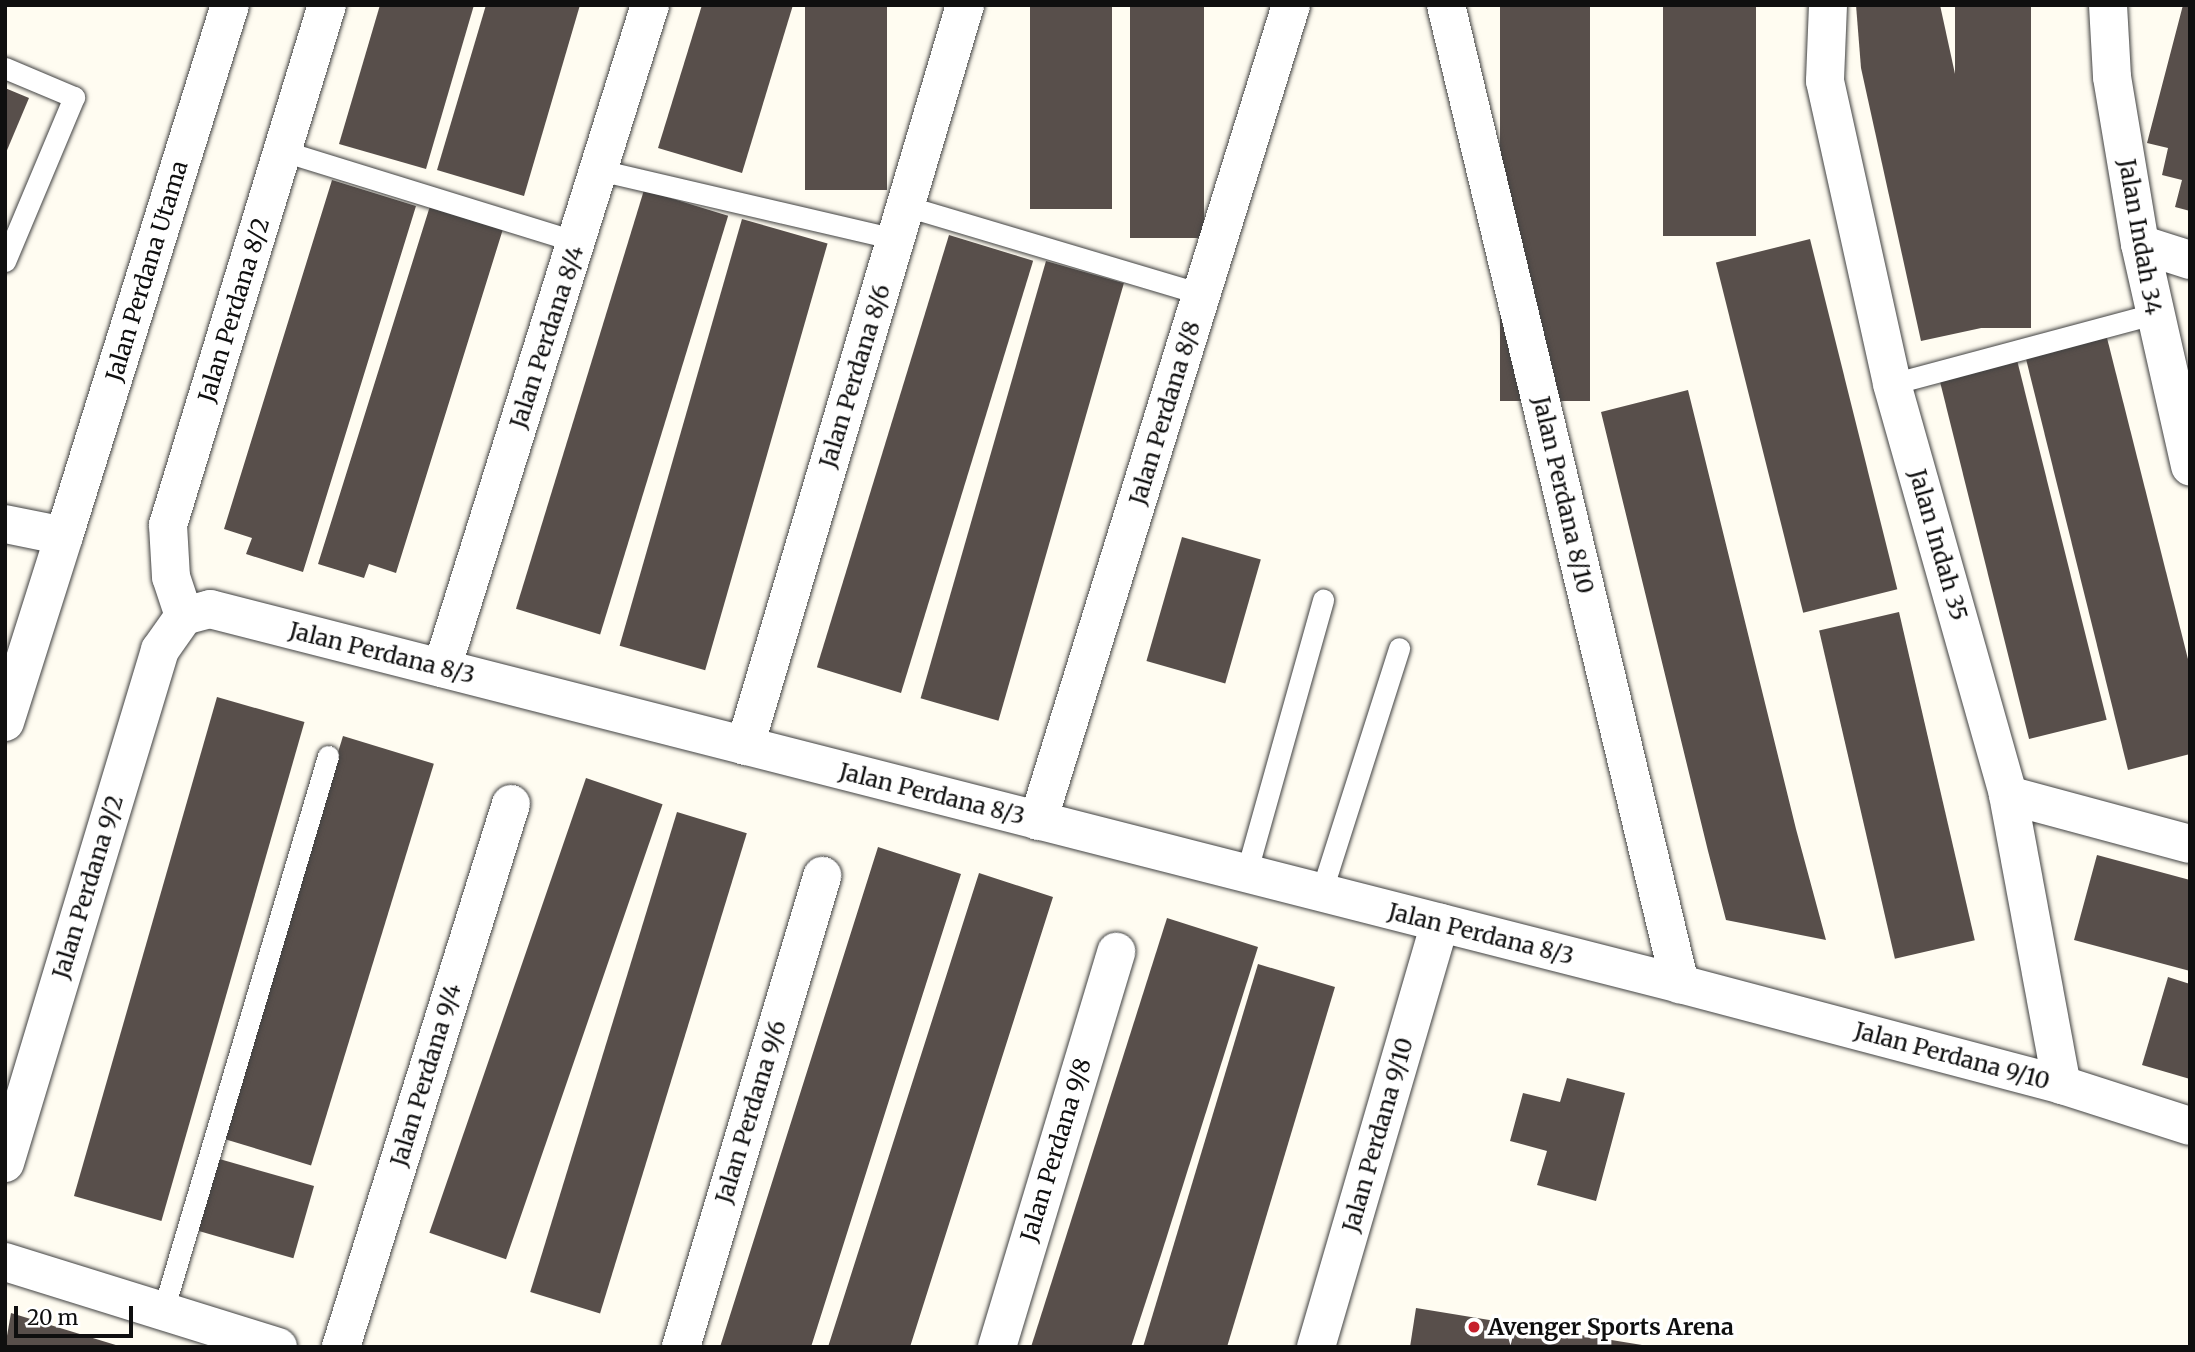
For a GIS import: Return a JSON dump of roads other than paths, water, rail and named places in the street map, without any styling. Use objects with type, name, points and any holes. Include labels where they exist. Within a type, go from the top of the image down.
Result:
[{"type":"street","name":"Jalan Perdana Utama","points":[[5,722],[230,5]]},
{"type":"street","name":"Jalan Perdana 8/2","points":[[184,616],[171,577],[167,525],[327,5]]},
{"type":"street","name":"Jalan Perdana 8/4","points":[[442,668],[650,5]]},
{"type":"street","name":"Jalan Perdana 8/6","points":[[745,746],[965,5]]},
{"type":"street","name":"Jalan Perdana 8/8","points":[[1038,821],[1292,5]]},
{"type":"street","name":"Jalan Perdana 8/10","points":[[1446,5],[1680,984]]},
{"type":"street","name":"Jalan Indah 35","points":[[1828,5],[1825,80],[1892,384],[2008,795],[2062,1085]]},
{"type":"street","name":"Jalan Indah 34","points":[[2108,5],[2112,77],[2140,244],[2153,314],[2190,466]]},
{"type":"street","points":[[2140,244],[2190,260]]},
{"type":"street","points":[[5,524],[64,536]]},
{"type":"street","name":"Jalan Perdana 8/3","points":[[184,616],[210,609],[1680,984]]},
{"type":"street","name":"Jalan Perdana 9/2","points":[[5,1163],[160,650],[184,616]]},
{"type":"street","points":[[2008,795],[2190,844]]},
{"type":"street","name":"Jalan Perdana 9/4","points":[[341,1347],[512,804]]},
{"type":"street","name":"Jalan Perdana 9/6","points":[[681,1347],[822,876]]},
{"type":"street","name":"Jalan Perdana 9/10","points":[[1316,1347],[1440,923]]},
{"type":"street","name":"Jalan Perdana 9/8","points":[[997,1347],[1116,952]]},
{"type":"street","name":"Jalan Perdana 9/10","points":[[1680,984],[2062,1085],[2190,1126]]},
{"type":"street","points":[[5,1262],[278,1347]]},
{"type":"lane","points":[[5,68],[74,97],[5,261]]},
{"type":"lane","points":[[283,151],[577,242]]},
{"type":"lane","points":[[599,170],[901,223],[1202,294]]},
{"type":"lane","points":[[1892,384],[2153,314]]},
{"type":"lane","points":[[1245,874],[1323,600]]},
{"type":"lane","points":[[1321,893],[1399,648]]},
{"type":"lane","points":[[163,1311],[328,756]]},
{"type":"place","name":"Avenger Sports Arena","points":[[1474,1327]]}]
